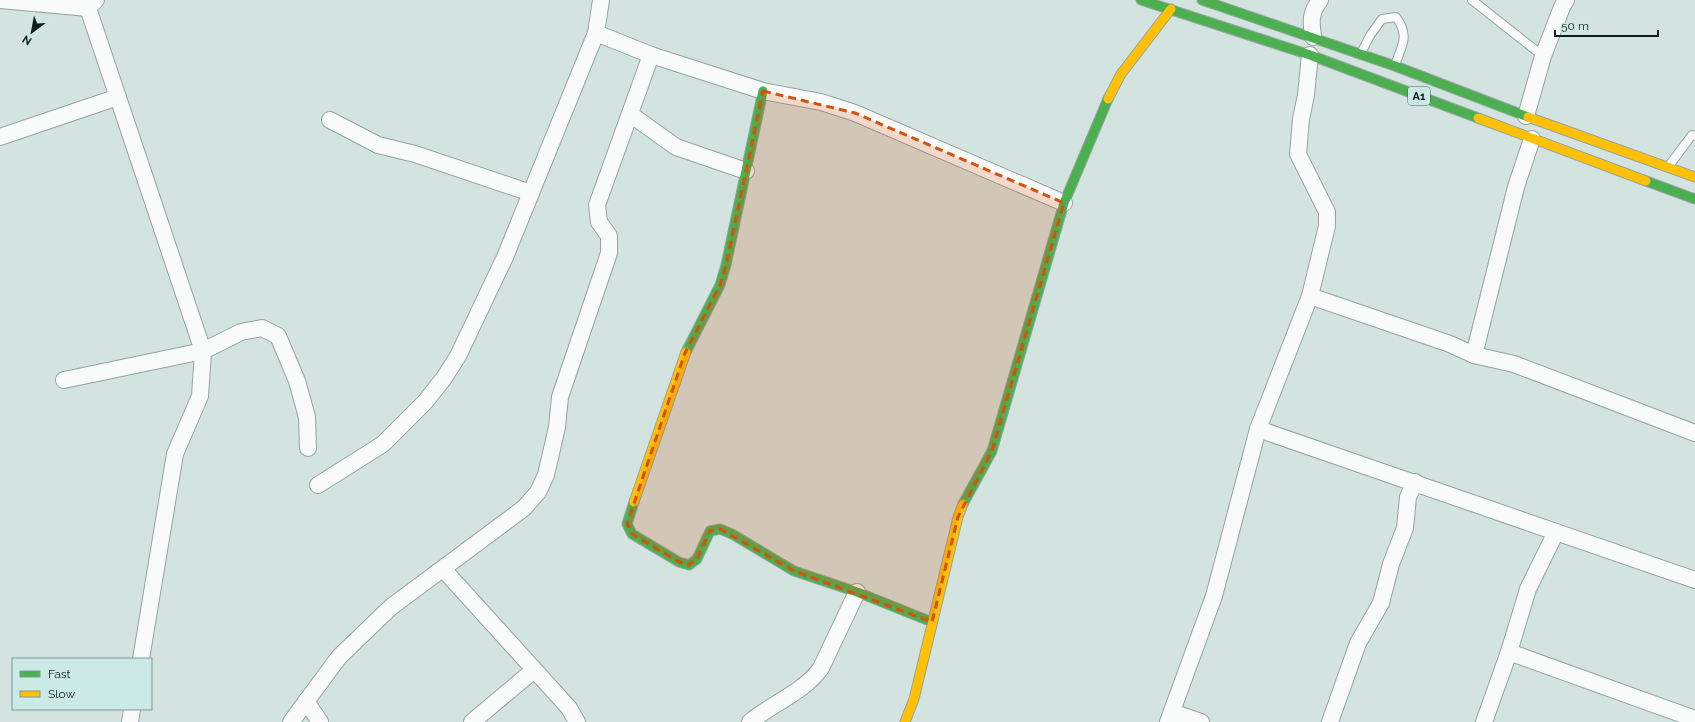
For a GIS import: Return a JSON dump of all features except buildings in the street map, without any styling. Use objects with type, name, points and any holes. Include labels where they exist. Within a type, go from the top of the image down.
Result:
[{"type":"main road","name":"A1","points":[[1141,0],[1310,55],[1695,199]]},
{"type":"main road","name":"A1","points":[[1202,0],[1395,66],[1526,116],[1695,177]]},
{"type":"main road","points":[[904,722],[914,699],[958,517],[962,505],[984,468],[992,451],[1064,203],[1111,93],[1121,74],[1171,9]]},
{"type":"main road","points":[[763,90],[726,266],[720,285],[685,353],[627,524],[632,534],[680,562],[689,564],[697,559],[710,531],[720,529],[732,534],[794,571],[856,592],[932,622]]},
{"type":"street","points":[[0,0],[92,4],[118,97],[203,350],[200,396],[175,454],[141,658]]},
{"type":"street","points":[[318,485],[382,444],[424,402],[444,378],[458,356],[502,264],[596,33],[601,0]]},
{"type":"street","points":[[1313,37],[1310,17],[1320,0]]},
{"type":"street","points":[[1526,116],[1560,2]]},
{"type":"street","points":[[596,33],[651,54],[763,90],[821,102],[855,113],[1064,203]]},
{"type":"street","points":[[291,722],[339,657],[391,607],[524,508],[538,492],[546,475],[557,426],[560,397],[609,253],[609,236],[599,222],[597,205],[651,54]]},
{"type":"street","points":[[1201,722],[1170,717],[1214,596],[1258,429],[1310,296],[1327,226],[1327,212],[1298,154],[1301,119],[1306,95],[1310,55]]},
{"type":"street","points":[[0,137],[118,97]]},
{"type":"street","points":[[630,114],[676,147],[746,171]]},
{"type":"street","points":[[330,120],[378,145],[415,154],[531,193]]},
{"type":"street","points":[[1474,355],[1516,187],[1532,139]]},
{"type":"street","points":[[1310,296],[1450,344],[1474,355],[1514,364],[1695,433]]},
{"type":"street","points":[[64,380],[203,350],[241,332],[262,328],[278,336],[297,381],[307,416],[308,448]]},
{"type":"street","points":[[1258,429],[1695,580]]},
{"type":"street","points":[[1330,722],[1358,643],[1381,603],[1391,564],[1404,528],[1408,497],[1415,482]]},
{"type":"street","points":[[1484,722],[1509,652],[1528,589],[1556,532]]},
{"type":"street","points":[[443,569],[569,708],[577,722]]},
{"type":"street","points":[[750,722],[806,684],[815,676],[821,668],[856,592]]},
{"type":"street","points":[[1509,652],[1695,719]]},
{"type":"street","points":[[472,722],[534,670]]},
{"type":"street","points":[[306,701],[320,722]]},
{"type":"street","points":[[130,722],[132,710]]},
{"type":"lane","points":[[1472,0],[1543,56]]},
{"type":"lane","points":[[1361,54],[1371,34],[1382,19],[1396,17],[1404,27],[1404,39],[1395,66]]},
{"type":"lane","points":[[1668,167],[1694,134]]},
{"type":"highlighted area","points":[[763,91],[855,113],[1064,203],[992,451],[958,517],[932,622],[794,571],[720,529],[710,531],[697,559],[689,565],[679,562],[632,534],[627,524],[685,353],[720,285],[726,265]]},
{"type":"traffic: fast","points":[[1141,0],[1310,55],[1478,118]]},
{"type":"traffic: fast","points":[[1202,0],[1395,66],[1528,117]]},
{"type":"traffic: fast","points":[[686,352],[720,285],[726,265],[763,91]]},
{"type":"traffic: fast","points":[[963,504],[992,451],[1064,203],[1108,99]]},
{"type":"traffic: fast","points":[[1646,181],[1695,199]]},
{"type":"traffic: fast","points":[[634,502],[627,524],[632,534],[679,562],[689,565],[697,559],[710,531],[720,529],[732,534],[794,571],[857,592],[932,622]]},
{"type":"traffic: slow","points":[[1108,99],[1121,74],[1171,9]]},
{"type":"traffic: slow","points":[[1528,117],[1695,177]]},
{"type":"traffic: slow","points":[[1478,118],[1646,181]]},
{"type":"traffic: slow","points":[[634,502],[686,352]]},
{"type":"traffic: slow","points":[[905,722],[914,699],[958,517],[963,504]]}]
